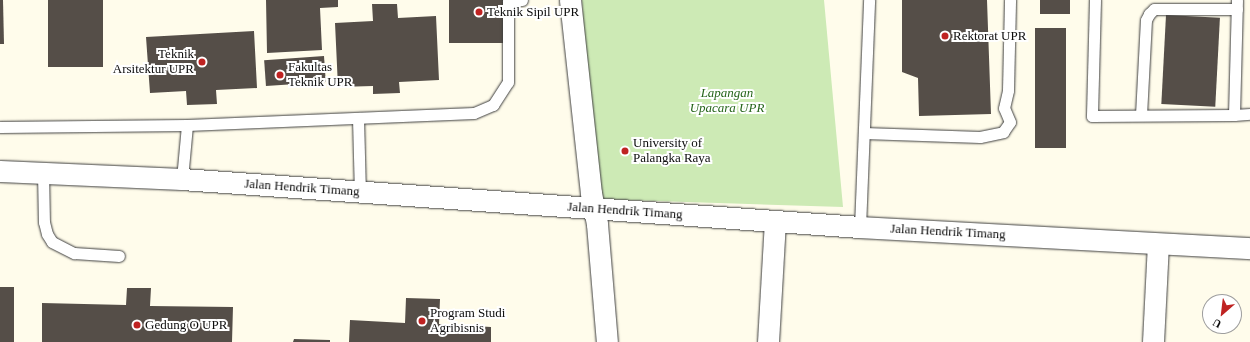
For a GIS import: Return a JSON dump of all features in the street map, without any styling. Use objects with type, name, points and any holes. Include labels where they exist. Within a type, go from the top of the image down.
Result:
[{"type":"street","points":[[570,0],[593,208],[597,224],[607,342]]},
{"type":"street","name":"Jalan Hendrik Timang","points":[[0,171],[182,179],[860,227],[1250,248]]},
{"type":"street","points":[[768,342],[775,221]]},
{"type":"street","points":[[1153,342],[1158,244]]},
{"type":"lane","points":[[0,127],[187,124],[474,113],[493,105],[508,82],[508,0],[522,0]]},
{"type":"lane","points":[[860,227],[869,0]]},
{"type":"lane","points":[[864,133],[980,137],[1003,132],[1010,122],[1004,108],[1008,90],[1010,0]]},
{"type":"lane","points":[[1095,0],[1092,116],[1250,114]]},
{"type":"lane","points":[[1141,115],[1146,20],[1149,14],[1154,9],[1237,4],[1234,115]]},
{"type":"lane","points":[[358,118],[360,192]]},
{"type":"lane","points":[[182,179],[187,124]]},
{"type":"lane","points":[[43,172],[44,222],[47,234],[52,242],[74,253],[119,256]]},
{"type":"green space","name":"Lapangan Upacara UPR","points":[[582,0],[824,0],[843,207],[595,199]]},
{"type":"building","points":[[0,0],[3,0],[4,44],[0,44]]},
{"type":"building","points":[[48,0],[103,0],[103,67],[48,67]]},
{"type":"building","points":[[266,0],[338,0],[338,7],[320,8],[322,50],[267,53]]},
{"type":"building","name":"Teknik Sipil UPR","points":[[449,0],[508,0],[508,43],[449,43]]},
{"type":"building","name":"Rektorat UPR","points":[[902,0],[987,0],[991,114],[919,116],[918,78],[902,72]]},
{"type":"building","points":[[1040,0],[1070,0],[1070,14],[1040,14]]},
{"type":"building","name":"Fakultas Teknik UPR","points":[[372,4],[397,4],[398,18],[436,16],[439,80],[399,82],[400,93],[373,94],[373,86],[338,87],[335,23],[373,21]]},
{"type":"building","points":[[1166,15],[1220,18],[1215,107],[1161,104]]},
{"type":"building","points":[[1035,28],[1066,28],[1066,148],[1035,148]]},
{"type":"building","name":"Teknik Arsitektur UPR","points":[[254,31],[257,88],[216,90],[217,104],[187,105],[186,91],[150,93],[146,37]]},
{"type":"building","points":[[324,56],[326,82],[266,86],[264,60]]},
{"type":"building","points":[[0,287],[14,287],[14,342],[0,342]]},
{"type":"building","name":"Gedung O UPR","points":[[127,288],[151,288],[150,306],[233,307],[232,342],[42,342],[42,303],[126,305]]},
{"type":"building","name":"Program Studi Agribisnis","points":[[406,298],[440,299],[439,324],[491,327],[491,342],[349,342],[350,320],[405,323]]},
{"type":"building","points":[[294,339],[330,340],[330,342],[293,342]]},
{"type":"place","name":"Teknik Sipil UPR","points":[[479,12]]},
{"type":"place","name":"Rektorat UPR","points":[[945,36]]},
{"type":"place","name":"Teknik Arsitektur UPR","points":[[202,62]]},
{"type":"place","name":"Fakultas Teknik UPR","points":[[280,75]]},
{"type":"place","name":"University of Palangka Raya","points":[[625,151]]},
{"type":"place","name":"Program Studi Agribisnis","points":[[422,321]]},
{"type":"place","name":"Gedung O UPR","points":[[137,325]]}]
